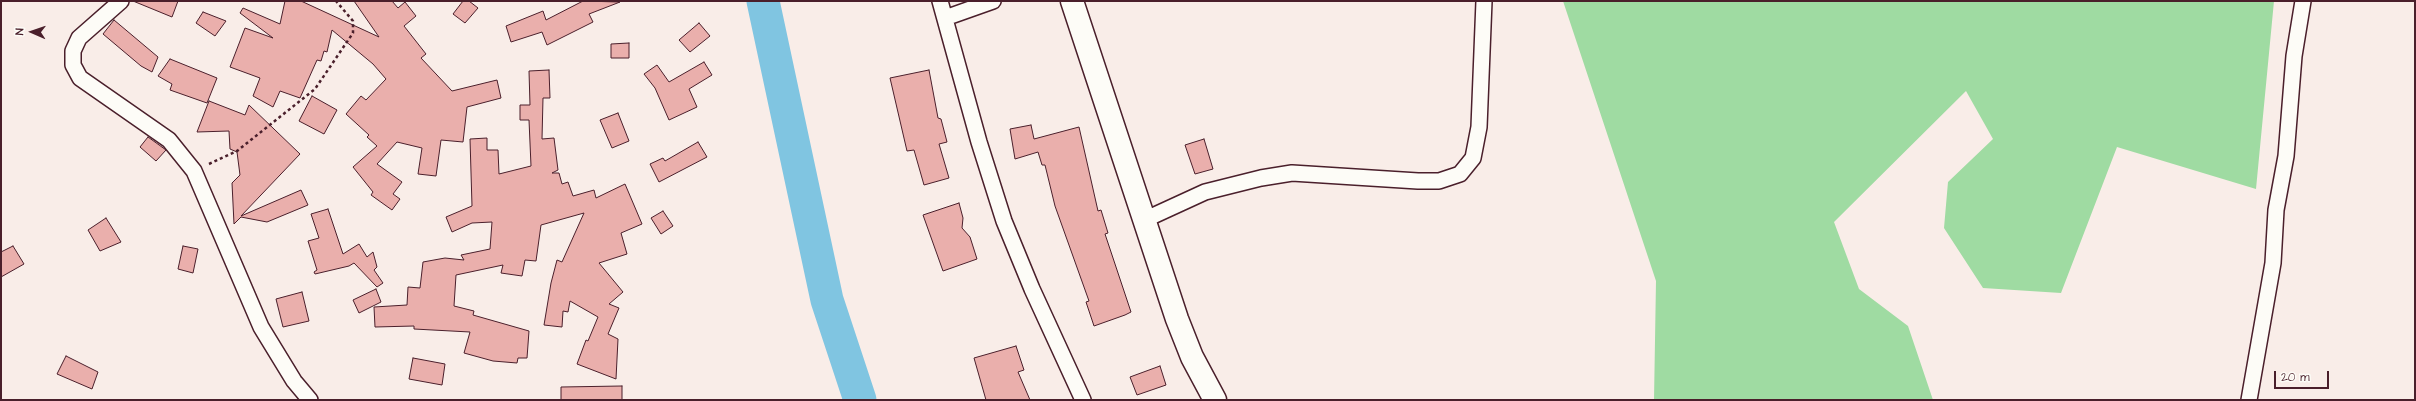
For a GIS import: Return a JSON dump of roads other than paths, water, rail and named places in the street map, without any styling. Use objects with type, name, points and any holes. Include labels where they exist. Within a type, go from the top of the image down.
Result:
[{"type":"street","points":[[121,1],[79,38],[73,51],[73,65],[80,78],[169,140],[194,171],[262,326],[294,381],[310,400]]},
{"type":"street","points":[[940,1],[982,155],[1004,221],[1032,289],[1083,400]]},
{"type":"street","points":[[944,18],[993,1]]},
{"type":"street","points":[[1072,1],[1144,220],[1192,357],[1215,400]]},
{"type":"street","points":[[1144,220],[1205,192],[1261,178],[1292,173],[1418,181],[1439,181],[1460,174],[1473,158],[1479,127],[1484,1]]},
{"type":"street","points":[[2249,400],[2273,263],[2276,210],[2286,156],[2294,56],[2303,1]]},
{"type":"waterway","points":[[763,1],[827,300],[860,400]]}]
